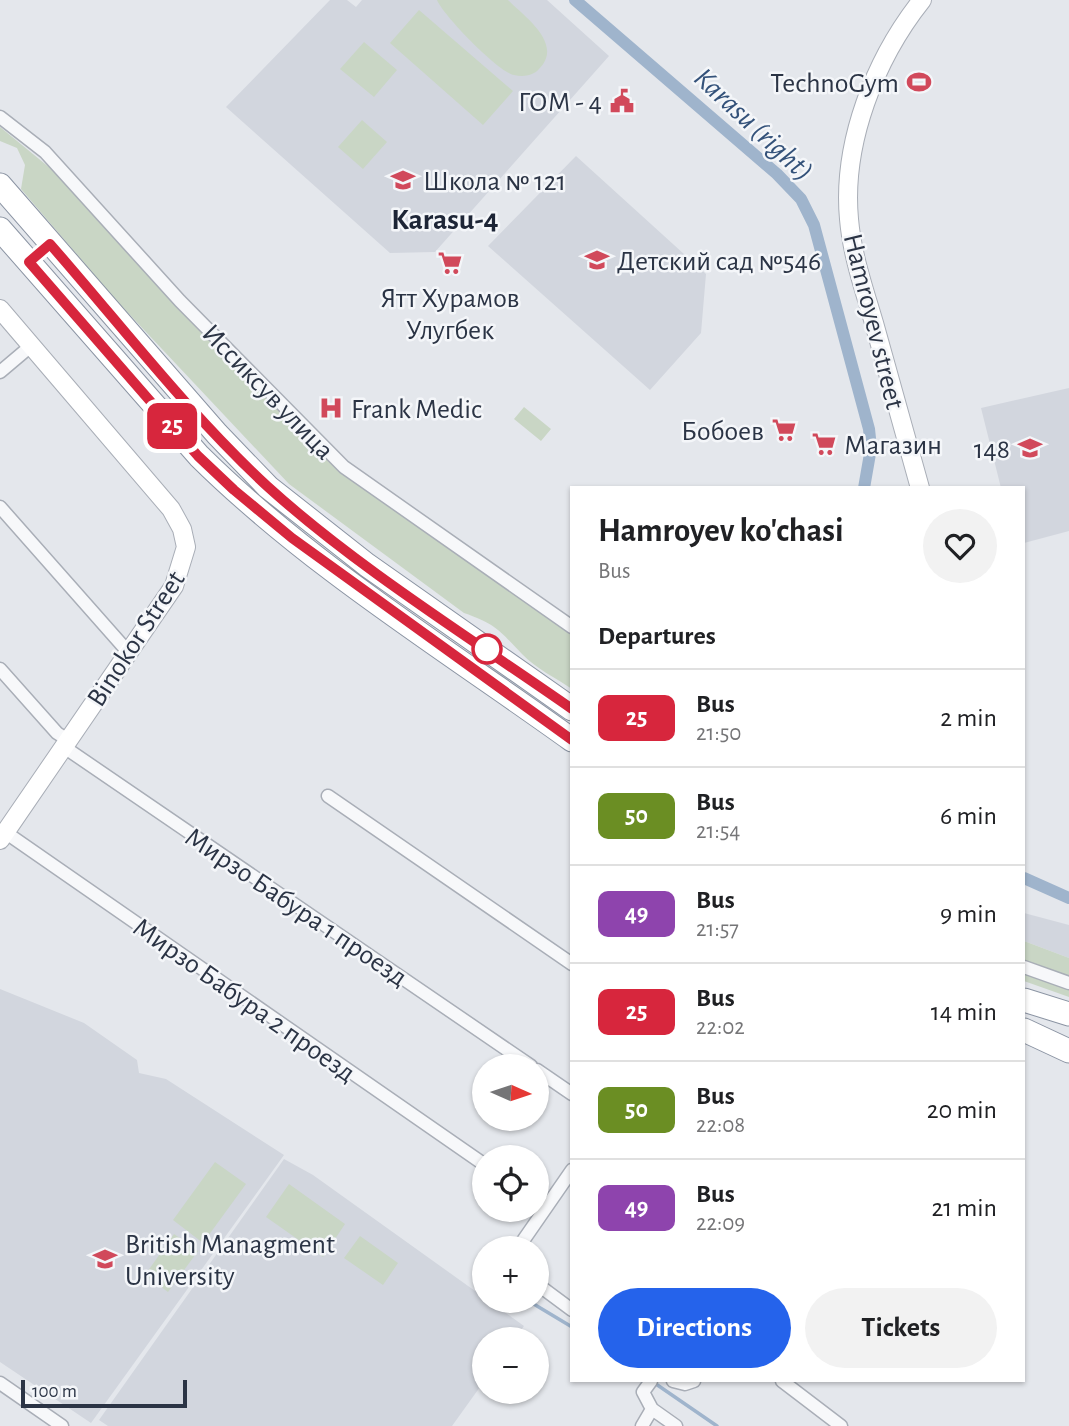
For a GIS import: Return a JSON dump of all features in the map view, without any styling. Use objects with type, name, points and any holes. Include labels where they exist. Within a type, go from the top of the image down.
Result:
[{"type":"highway","points":[[0,185],[216,434],[268,487],[367,565],[570,708]]},
{"type":"highway","points":[[0,229],[198,456],[234,490],[302,546],[570,739]]},
{"type":"highway","points":[[29,262],[50,244]]},
{"type":"highway","points":[[1025,1000],[1069,1014]]},
{"type":"highway","points":[[1025,1028],[1069,1039]]},
{"type":"highway","points":[[1025,1029],[1069,1051]]},
{"type":"main road","name":"Hamroyev street","points":[[918,486],[854,252],[848,201],[858,135],[869,95],[897,36],[922,0]]},
{"type":"main road","name":"Binokor Street","points":[[0,309],[151,482],[171,509],[185,538],[186,553],[177,579],[3,836]]},
{"type":"street","name":"Иссиксув улица","points":[[0,117],[45,152],[180,301],[344,467],[570,626]]},
{"type":"street","points":[[0,372],[32,345]]},
{"type":"street","points":[[0,507],[129,653]]},
{"type":"street","name":"Мирзо Бабура 1 проезд","points":[[0,669],[66,743],[514,1054]]},
{"type":"street","points":[[328,796],[570,963]]},
{"type":"street","name":"Мирзо Бабура 2 проезд","points":[[3,836],[472,1156]]},
{"type":"street","points":[[1025,967],[1069,983]]},
{"type":"street","points":[[550,1079],[570,1093]]},
{"type":"street","points":[[549,1196],[570,1172]]},
{"type":"street","points":[[549,1293],[570,1309]]},
{"type":"street","points":[[783,1382],[841,1426]]},
{"type":"street","points":[[0,1383],[62,1426]]},
{"type":"street","points":[[647,1386],[652,1409],[676,1426]]},
{"type":"street","points":[[642,1426],[652,1409]]},
{"type":"shaded area","name":"Школа № 121","points":[[330,0],[347,0],[356,7],[362,0],[547,0],[609,56],[435,252],[390,253],[226,107]]},
{"type":"shaded area","name":"Детский сад №546","points":[[576,156],[706,274],[701,333],[650,390],[488,246]]},
{"type":"shaded area","name":"148","points":[[1069,388],[1069,531],[1025,543],[1025,486],[1000,486],[981,408]]},
{"type":"shaded area","points":[[1025,913],[1069,925],[1069,958],[1025,941]]},
{"type":"shaded area","name":"British Managment University","points":[[0,989],[84,1023],[137,1060],[139,1073],[166,1079],[284,1155],[91,1423],[0,1362]]},
{"type":"shaded area","points":[[284,1159],[313,1175],[472,1289],[472,1313],[506,1313],[524,1326],[472,1327],[472,1398],[452,1426],[108,1426],[99,1420]]},
{"type":"green space","points":[[437,0],[508,0],[532,23],[545,41],[546,60],[531,75],[517,76],[506,72],[449,18]]},
{"type":"green space","points":[[419,10],[513,91],[483,125],[390,43]]},
{"type":"green space","points":[[364,42],[397,70],[374,97],[340,69]]},
{"type":"green space","points":[[362,120],[387,142],[363,169],[338,147]]},
{"type":"green space","points":[[0,127],[50,168],[322,447],[570,626],[570,688],[533,664],[497,629],[464,613],[289,484],[114,298],[21,189],[25,165],[17,148],[0,141]]},
{"type":"green space","points":[[524,407],[551,429],[541,441],[514,419]]},
{"type":"green space","points":[[1025,941],[1069,958],[1069,997],[1025,981]]},
{"type":"green space","points":[[215,1162],[246,1184],[203,1243],[173,1220]]},
{"type":"green space","points":[[289,1184],[345,1224],[323,1257],[266,1217]]},
{"type":"green space","points":[[174,1234],[198,1251],[168,1292],[145,1275]]},
{"type":"green space","points":[[360,1236],[398,1263],[383,1285],[344,1258]]},
{"type":"waterway","name":"Karasu (right)","points":[[575,0],[777,174],[801,199],[814,225],[869,429],[871,448],[864,486]]},
{"type":"waterway","name":"Karasu (right)","points":[[1025,878],[1069,898]]},
{"type":"waterway","points":[[549,1313],[570,1326]]},
{"type":"waterway","points":[[653,1382],[717,1426]]},
{"type":"bus line","name":"25","points":[[570,708],[367,565],[268,487],[216,434],[50,244],[29,262],[198,456],[253,507],[570,739]]},
{"type":"place","name":"TechnoGym","points":[[919,82]]},
{"type":"place","name":"ГОМ - 4","points":[[622,101]]},
{"type":"place","name":"Школа № 121","points":[[403,180]]},
{"type":"place","name":"Детский сад №546","points":[[597,260]]},
{"type":"place","name":"Ятт Хурамов Улугбек","points":[[450,263]]},
{"type":"place","name":"Frank Medic","points":[[331,408]]},
{"type":"place","name":"Бобоев","points":[[784,430]]},
{"type":"place","name":"Магазин","points":[[824,444]]},
{"type":"place","name":"148","points":[[1030,448]]},
{"type":"place","name":"British Managment University","points":[[105,1259]]},
{"type":"district","name":"Karasu-4","points":[[445,219]]}]
